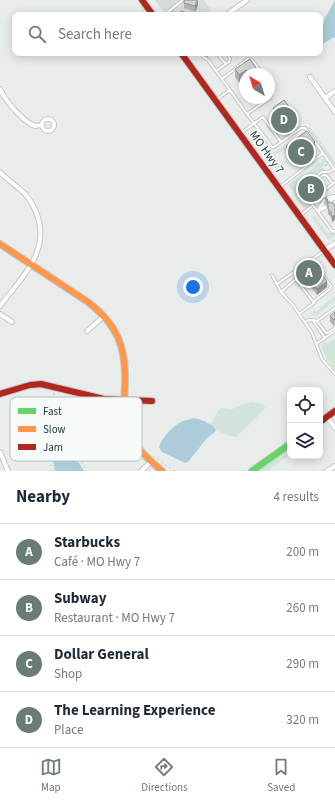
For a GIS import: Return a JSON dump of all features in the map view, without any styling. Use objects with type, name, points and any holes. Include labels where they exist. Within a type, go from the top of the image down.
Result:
[{"type":"street","points":[[142,0],[151,12]]},
{"type":"street","points":[[236,0],[240,5]]},
{"type":"street","points":[[230,12],[247,0]]},
{"type":"street","name":"MO Hwy 7","points":[[183,56],[335,265]]},
{"type":"street","points":[[310,77],[335,112]]},
{"type":"street","points":[[0,89],[13,108],[23,118],[35,126],[42,125]]},
{"type":"street","points":[[325,98],[335,91]]},
{"type":"street","points":[[0,172],[24,192],[33,205],[40,222],[41,238],[38,252],[31,265],[0,306]]},
{"type":"street","points":[[325,250],[335,243]]},
{"type":"street","points":[[0,244],[92,305],[104,316],[117,334],[123,352],[126,369],[125,397]]},
{"type":"street","points":[[0,314],[12,322]]},
{"type":"street","points":[[87,331],[104,316]]},
{"type":"street","points":[[0,394],[30,385],[41,384],[96,397]]},
{"type":"street","points":[[142,400],[152,401]]},
{"type":"street","points":[[323,420],[335,411]]},
{"type":"street","points":[[327,417],[335,428]]},
{"type":"street","points":[[252,471],[287,446]]},
{"type":"street","points":[[0,452],[8,471]]},
{"type":"street","points":[[142,453],[162,471]]},
{"type":"street","points":[[141,471],[150,460]]},
{"type":"street","points":[[327,471],[335,466]]},
{"type":"lane","points":[[167,12],[183,0]]},
{"type":"lane","points":[[202,56],[208,60],[272,147],[303,127],[335,169],[329,172],[322,172],[301,189]]},
{"type":"lane","points":[[219,56],[226,64]]},
{"type":"lane","points":[[216,71],[228,62],[230,58],[229,56]]},
{"type":"lane","points":[[222,79],[248,59],[252,60],[258,68]]},
{"type":"lane","points":[[216,100],[230,90]]},
{"type":"lane","points":[[247,114],[261,104]]},
{"type":"lane","points":[[240,134],[263,117],[281,142]]},
{"type":"lane","points":[[279,187],[323,153]]},
{"type":"lane","points":[[301,189],[324,175],[334,183],[310,201]]},
{"type":"lane","points":[[301,189],[333,232],[335,231]]},
{"type":"lane","points":[[318,211],[320,204],[330,196],[335,197]]},
{"type":"lane","points":[[335,197],[329,203],[335,202]]},
{"type":"lane","points":[[299,216],[313,205]]},
{"type":"lane","points":[[318,211],[325,206],[318,211]]},
{"type":"lane","points":[[277,284],[325,250]]},
{"type":"lane","points":[[299,314],[330,289],[331,286],[317,265],[313,265]]},
{"type":"lane","points":[[282,292],[306,270]]},
{"type":"lane","points":[[272,275],[282,292],[312,333],[322,359],[335,374]]},
{"type":"lane","points":[[296,279],[313,302]]},
{"type":"lane","points":[[317,321],[335,308]]},
{"type":"lane","points":[[305,322],[308,320],[317,321],[325,332],[335,330]]},
{"type":"lane","points":[[314,320],[325,338]]},
{"type":"lane","points":[[316,344],[335,330]]},
{"type":"path","points":[[53,397],[54,390]]},
{"type":"path","points":[[150,460],[152,456],[175,471]]},
{"type":"path","points":[[50,461],[52,471]]},
{"type":"path","points":[[81,461],[86,471]]},
{"type":"shaded area","points":[[155,0],[204,0],[212,12],[164,12]]},
{"type":"green space","points":[[310,127],[335,162],[335,166],[308,128]]},
{"type":"green space","points":[[304,132],[318,153],[307,139],[285,152],[283,150],[273,156],[280,166],[276,169],[267,157]]},
{"type":"green space","points":[[320,159],[324,159],[327,163],[321,168],[323,170],[295,190],[300,197],[303,196],[301,198],[305,205],[308,203],[309,204],[307,208],[304,209],[288,185],[300,176],[303,177],[317,165],[316,162],[321,163],[322,160]]},
{"type":"green space","points":[[314,215],[317,219],[320,218],[318,221],[327,233],[335,234],[335,236],[328,240],[311,217]]},
{"type":"green space","points":[[335,296],[335,301],[319,313],[319,315],[309,315],[314,311],[312,308],[316,312],[321,308],[319,305],[321,307]]},
{"type":"green space","points":[[335,339],[335,370],[326,358],[321,346],[324,342],[329,343]]},
{"type":"green space","points":[[253,402],[263,404],[265,407],[264,410],[236,437],[226,435],[211,425],[218,410],[221,408],[232,409]]},
{"type":"green space","points":[[287,449],[287,457],[267,471],[257,471]]},
{"type":"water","points":[[335,0],[335,37],[323,43],[323,25],[325,18]]},
{"type":"water","points":[[193,418],[209,423],[216,430],[215,432],[207,438],[188,462],[185,463],[162,452],[159,447],[169,432],[176,425]]},
{"type":"water","points":[[53,461],[78,461],[84,471],[55,471]]},
{"type":"building","points":[[184,0],[197,0],[195,6],[184,3]]},
{"type":"building","points":[[250,59],[256,68],[239,68],[239,75],[235,69]]},
{"type":"building","points":[[284,100],[298,118],[286,127],[281,119],[279,120],[273,108]]},
{"type":"building","points":[[307,131],[315,142],[294,157],[286,146]]},
{"type":"building","points":[[315,180],[318,183],[309,189],[306,186]]},
{"type":"building","points":[[328,202],[333,203],[335,206],[335,215],[332,217],[331,212],[328,209]]},
{"type":"building","points":[[314,262],[317,265],[305,274],[303,271]]},
{"type":"building","points":[[320,272],[327,281],[317,289],[310,280]]},
{"type":"building","points":[[335,312],[335,319],[334,320],[330,316]]},
{"type":"traffic: fast","points":[[252,471],[287,446]]},
{"type":"traffic: slow","points":[[0,244],[88,302],[106,319],[118,337],[124,358],[125,397]]},
{"type":"traffic: slow","points":[[142,452],[162,471]]},
{"type":"traffic: jam","points":[[142,0],[151,12]]},
{"type":"traffic: jam","points":[[183,56],[335,265]]},
{"type":"traffic: jam","points":[[0,394],[30,385],[41,384],[96,397]]},
{"type":"traffic: jam","points":[[142,401],[152,401]]},
{"type":"traffic: jam","points":[[323,420],[335,411]]},
{"type":"place","name":"The Learning Experience","points":[[284,120]]},
{"type":"place","name":"Dollar General","points":[[301,152]]},
{"type":"place","name":"Subway","points":[[311,189]]},
{"type":"place","name":"Starbucks","points":[[309,273]]}]
